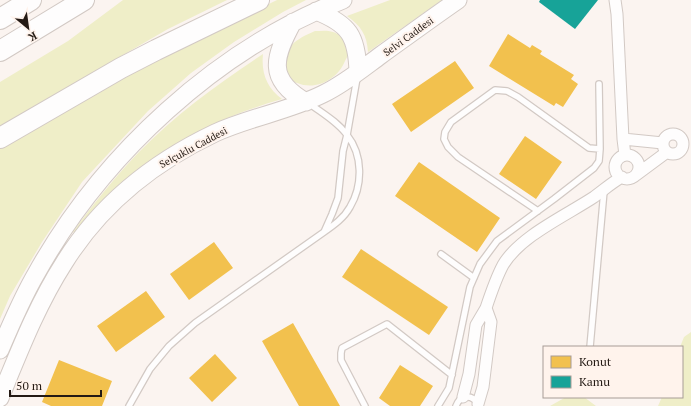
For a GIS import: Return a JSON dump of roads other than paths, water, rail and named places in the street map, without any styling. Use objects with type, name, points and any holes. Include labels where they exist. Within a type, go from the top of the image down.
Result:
[{"type":"highway","points":[[0,19],[31,0]]},
{"type":"highway","points":[[0,52],[84,0]]},
{"type":"highway","points":[[0,138],[121,68],[259,0]]},
{"type":"main road","points":[[0,350],[21,304],[49,252],[78,210],[117,161],[160,117],[195,88],[255,44],[316,11],[343,0]]},
{"type":"main road","name":"Selvi Caddesi","points":[[358,72],[458,0]]},
{"type":"main road","points":[[316,11],[341,24],[350,32],[356,44],[358,72]]},
{"type":"main road","points":[[294,22],[278,54],[277,70],[281,81],[289,90],[306,102]]},
{"type":"main road","name":"Selçuklu Caddesi","points":[[0,398],[30,328],[63,264],[106,208],[128,187],[155,167],[216,132],[250,119],[306,102],[345,82],[358,72]]},
{"type":"street","points":[[615,0],[625,155]]},
{"type":"street","points":[[623,139],[665,148],[636,175],[629,179],[622,177],[616,172],[616,164],[620,157],[631,155],[637,160],[640,167],[636,175]]},
{"type":"street","points":[[458,404],[469,374],[476,325],[486,308],[504,264],[517,248],[534,235],[622,177]]},
{"type":"street","points":[[478,405],[483,387],[491,322],[486,308]]},
{"type":"lane","points":[[324,232],[338,198],[343,151],[358,72]]},
{"type":"lane","points":[[438,406],[449,388],[464,310],[470,287],[480,264],[497,240],[594,168],[599,161],[598,84]]},
{"type":"lane","points":[[538,211],[458,157],[448,147],[444,139],[445,132],[450,122],[495,90],[507,91],[518,96],[589,148],[600,149]]},
{"type":"lane","points":[[129,406],[150,369],[169,346],[195,323],[339,221],[350,208],[355,197],[360,174],[356,148],[338,124],[306,102]]},
{"type":"lane","points":[[590,346],[604,189]]},
{"type":"lane","points":[[441,254],[474,278]]},
{"type":"lane","points":[[366,406],[341,360],[340,353],[342,348],[387,324],[452,375]]},
{"type":"lane","points":[[458,404],[470,397],[476,401],[478,405]]}]
